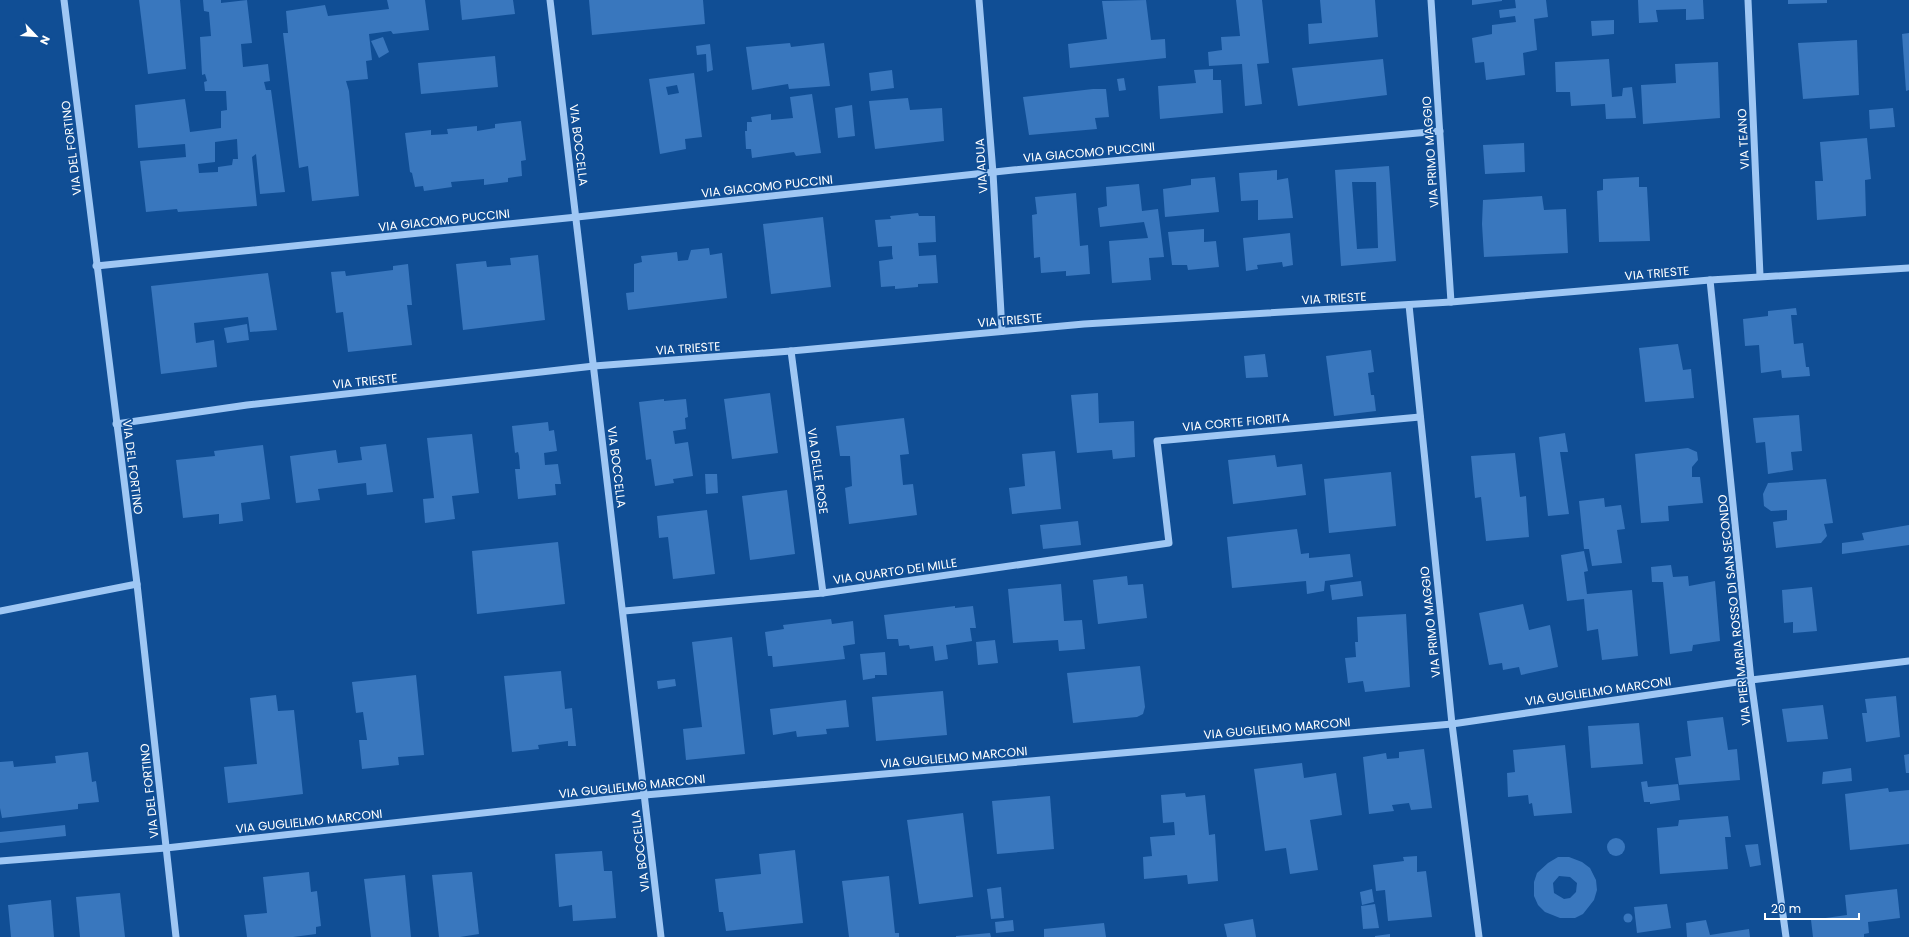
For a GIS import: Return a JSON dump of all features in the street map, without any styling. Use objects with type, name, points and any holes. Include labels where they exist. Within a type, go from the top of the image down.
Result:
[{"type":"street","name":"VIA DEL FORTINO","points":[[64,0],[96,266],[137,584],[176,937]]},
{"type":"street","name":"VIA BOCCELLA","points":[[550,0],[624,611],[661,937]]},
{"type":"street","name":"VIA ADUA","points":[[979,0],[993,173],[1002,331]]},
{"type":"street","name":"VIA PRIMO MAGGIO","points":[[1431,0],[1451,302]]},
{"type":"street","name":"VIA TEANO","points":[[1748,0],[1760,276]]},
{"type":"street","name":"VIA GIACOMO PUCCINI","points":[[96,266],[993,173],[1440,131]]},
{"type":"street","name":"VIA TRIESTE","points":[[116,424],[247,405],[594,366],[791,351],[1002,331],[1451,302],[1760,276],[1909,268]]},
{"type":"street","name":"VIA PIER MARIA ROSSO DI SAN SECONDO","points":[[1710,280],[1751,680],[1786,937]]},
{"type":"street","name":"VIA PRIMO MAGGIO","points":[[1409,305],[1452,724],[1479,937]]},
{"type":"street","name":"VIA DELLE ROSE","points":[[791,351],[823,593]]},
{"type":"street","name":"VIA CORTE FIORITA","points":[[1169,543],[1157,441],[1420,417]]},
{"type":"street","name":"VIA QUARTO DEI MILLE","points":[[624,611],[823,593],[1169,543]]},
{"type":"street","points":[[0,611],[137,584]]},
{"type":"street","name":"VIA GUGLIELMO MARCONI","points":[[0,861],[166,848],[645,795],[1452,724],[1751,680],[1909,661]]},
{"type":"building","points":[[139,0],[180,0],[186,69],[148,74]]},
{"type":"building","points":[[203,0],[221,0],[221,3],[247,0],[252,43],[241,44],[243,67],[268,64],[270,81],[264,82],[266,90],[271,90],[285,192],[260,194],[256,154],[252,157],[257,206],[178,212],[177,209],[146,212],[140,161],[186,157],[185,144],[138,148],[135,105],[185,99],[190,132],[221,128],[221,111],[227,110],[226,91],[205,91],[204,82],[207,81],[205,74],[202,75],[200,37],[211,36],[209,12],[204,11]],"holes":[[[237,139],[238,159],[233,159],[232,165],[218,167],[218,172],[199,173],[198,164],[215,162],[215,142]]]},
{"type":"building","points":[[387,0],[425,0],[429,30],[393,34],[391,31],[369,34],[372,60],[366,61],[368,79],[346,81],[349,91],[359,196],[312,201],[308,166],[299,168],[283,33],[288,33],[286,11],[325,5],[328,16],[389,9]]},
{"type":"building","points":[[460,0],[513,0],[515,14],[462,20]]},
{"type":"building","points":[[589,0],[703,0],[705,24],[592,35]]},
{"type":"building","points":[[1146,0],[1151,40],[1165,39],[1166,58],[1070,68],[1068,44],[1107,39],[1102,1]]},
{"type":"building","points":[[1236,0],[1262,0],[1269,63],[1257,64],[1262,104],[1245,106],[1242,64],[1209,66],[1208,52],[1222,50],[1221,37],[1240,36]]},
{"type":"building","points":[[1320,0],[1375,0],[1378,37],[1309,44],[1308,24],[1322,23]]},
{"type":"building","points":[[1472,0],[1502,0],[1502,1],[1472,5]]},
{"type":"building","points":[[1515,0],[1546,0],[1548,17],[1534,19],[1537,50],[1523,53],[1525,75],[1486,80],[1484,62],[1475,63],[1472,38],[1492,34],[1492,25],[1516,22],[1515,16],[1500,18],[1499,10],[1516,8]]},
{"type":"building","points":[[1638,0],[1703,0],[1704,19],[1686,20],[1686,9],[1656,10],[1658,22],[1639,23]]},
{"type":"building","points":[[1788,0],[1827,0],[1827,3],[1788,4]]},
{"type":"building","points":[[1614,20],[1614,34],[1592,36],[1591,21]]},
{"type":"building","points":[[1909,33],[1909,90],[1906,91],[1902,34]]},
{"type":"building","points":[[383,37],[389,52],[379,58],[371,41]]},
{"type":"building","points":[[1857,40],[1859,95],[1803,99],[1798,43]]},
{"type":"building","points":[[790,43],[791,47],[824,43],[830,86],[789,89],[788,84],[752,90],[746,47]]},
{"type":"building","points":[[710,44],[713,70],[707,72],[706,54],[697,55],[696,46]]},
{"type":"building","points":[[495,56],[498,87],[421,94],[418,63]]},
{"type":"building","points":[[1383,59],[1387,95],[1298,106],[1292,68]]},
{"type":"building","points":[[1609,59],[1612,97],[1622,96],[1623,88],[1632,87],[1636,118],[1606,119],[1605,104],[1571,106],[1570,92],[1556,92],[1555,62]]},
{"type":"building","points":[[1718,62],[1720,118],[1643,124],[1641,85],[1676,83],[1675,64]]},
{"type":"building","points":[[1213,69],[1213,80],[1221,80],[1223,113],[1160,119],[1158,86],[1196,83],[1194,70]]},
{"type":"building","points":[[892,70],[894,88],[871,91],[869,73]]},
{"type":"building","points":[[694,73],[702,137],[685,139],[686,149],[660,154],[649,79]],"holes":[[[677,85],[679,93],[668,95],[666,87]]]},
{"type":"building","points":[[1124,78],[1126,90],[1119,91],[1117,79]]},
{"type":"building","points":[[1093,89],[1106,89],[1109,117],[1095,118],[1097,129],[1029,135],[1023,97]]},
{"type":"building","points":[[812,94],[821,153],[796,156],[794,152],[752,158],[751,149],[746,149],[745,131],[747,131],[747,122],[752,122],[751,117],[771,114],[771,120],[793,118],[790,97]]},
{"type":"building","points":[[908,98],[910,110],[942,108],[944,141],[875,149],[869,101]]},
{"type":"building","points":[[852,105],[855,136],[838,138],[835,108]]},
{"type":"building","points":[[1893,108],[1895,127],[1870,129],[1869,110]]},
{"type":"building","points":[[521,121],[526,160],[521,161],[522,176],[508,178],[508,182],[484,185],[484,179],[451,182],[452,187],[424,191],[423,186],[415,187],[412,173],[410,172],[405,133],[431,130],[431,135],[448,134],[447,129],[477,126],[477,131],[495,128],[495,124]]},
{"type":"building","points":[[1867,138],[1871,179],[1865,180],[1866,216],[1817,220],[1815,181],[1823,181],[1820,142]]},
{"type":"building","points":[[1524,143],[1525,172],[1485,174],[1483,145]]},
{"type":"building","points":[[1389,166],[1396,261],[1341,266],[1335,170]],"holes":[[[1352,182],[1376,182],[1378,248],[1357,249]]]},
{"type":"building","points":[[1277,170],[1277,180],[1288,178],[1293,218],[1258,220],[1258,200],[1241,201],[1239,173]]},
{"type":"building","points":[[1215,177],[1219,212],[1165,217],[1163,189],[1191,185],[1191,179]]},
{"type":"building","points":[[1639,177],[1639,187],[1647,187],[1650,241],[1599,242],[1597,191],[1603,190],[1603,179]]},
{"type":"building","points":[[1139,184],[1142,211],[1158,209],[1164,257],[1149,258],[1151,280],[1112,283],[1109,241],[1148,238],[1144,222],[1100,227],[1098,208],[1107,206],[1106,187]]},
{"type":"building","points":[[1076,193],[1080,246],[1088,245],[1090,274],[1066,276],[1066,271],[1041,273],[1040,257],[1034,258],[1032,215],[1037,214],[1035,197]]},
{"type":"building","points":[[1542,196],[1544,210],[1566,209],[1568,253],[1484,257],[1482,224],[1483,200]]},
{"type":"building","points":[[918,213],[919,216],[935,216],[936,242],[918,243],[919,256],[936,255],[938,283],[918,284],[918,287],[895,289],[895,286],[881,287],[879,261],[893,259],[892,246],[878,247],[875,220],[891,219],[890,216]]},
{"type":"building","points":[[823,217],[831,287],[771,294],[763,224]]},
{"type":"building","points":[[1204,229],[1204,242],[1216,241],[1219,267],[1188,270],[1187,265],[1172,265],[1168,232]]},
{"type":"building","points":[[1290,233],[1293,265],[1283,267],[1282,262],[1257,265],[1258,269],[1246,271],[1243,238]]},
{"type":"building","points":[[709,248],[710,255],[722,253],[727,298],[628,310],[626,293],[634,292],[634,264],[642,262],[641,256],[677,252],[678,261],[688,260],[691,250]]},
{"type":"building","points":[[538,255],[545,320],[463,330],[456,264],[486,261],[487,267],[511,265],[510,258]]},
{"type":"building","points":[[408,264],[412,305],[407,305],[412,345],[348,352],[343,312],[336,313],[331,272],[345,271],[346,276],[393,270],[393,266]]},
{"type":"building","points":[[268,273],[277,330],[250,332],[248,317],[194,323],[196,343],[214,340],[217,367],[161,374],[151,286]]},
{"type":"building","points":[[1796,308],[1797,315],[1791,315],[1794,344],[1803,343],[1806,367],[1809,367],[1810,376],[1782,378],[1781,370],[1761,373],[1759,345],[1745,346],[1743,319],[1768,316],[1768,311]]},
{"type":"building","points":[[247,324],[249,340],[227,343],[224,328]]},
{"type":"building","points":[[1678,344],[1683,370],[1691,369],[1694,398],[1645,402],[1639,348]]},
{"type":"building","points":[[1371,350],[1374,372],[1368,373],[1371,395],[1374,395],[1376,411],[1334,416],[1326,356]]},
{"type":"building","points":[[1265,354],[1268,377],[1246,378],[1244,356]]},
{"type":"building","points":[[770,393],[778,453],[732,459],[724,399]]},
{"type":"building","points":[[1098,393],[1099,423],[1134,421],[1135,457],[1113,459],[1112,450],[1077,453],[1071,395]]},
{"type":"building","points":[[664,399],[664,401],[686,399],[688,417],[685,418],[686,429],[673,431],[675,444],[688,442],[693,476],[673,479],[674,483],[655,486],[651,459],[646,460],[639,402]]},
{"type":"building","points":[[1799,415],[1802,451],[1791,452],[1793,470],[1768,474],[1765,442],[1756,443],[1753,418]]},
{"type":"building","points":[[904,418],[909,454],[900,455],[903,485],[913,484],[917,515],[849,524],[845,488],[852,486],[850,456],[840,456],[836,426]]},
{"type":"building","points":[[548,422],[549,431],[554,430],[557,451],[544,453],[545,465],[558,464],[561,484],[555,484],[556,495],[518,499],[515,469],[520,469],[519,456],[518,452],[515,453],[512,426]]},
{"type":"building","points":[[1565,433],[1568,452],[1560,452],[1569,514],[1548,516],[1539,437]]},
{"type":"building","points":[[472,434],[479,493],[452,496],[455,519],[425,523],[423,499],[434,498],[427,438]]},
{"type":"building","points":[[386,444],[393,492],[367,495],[366,483],[318,489],[320,500],[296,503],[290,456],[336,450],[338,463],[362,460],[360,447]]},
{"type":"building","points":[[263,445],[270,499],[241,503],[243,521],[219,524],[219,514],[183,518],[176,460],[215,456],[214,451]]},
{"type":"building","points":[[1688,448],[1697,452],[1698,460],[1692,467],[1692,477],[1700,477],[1703,503],[1668,506],[1669,521],[1641,523],[1635,454]]},
{"type":"building","points":[[1055,451],[1061,509],[1012,514],[1009,488],[1025,486],[1022,454]]},
{"type":"building","points":[[1515,453],[1520,497],[1526,496],[1529,537],[1486,541],[1481,497],[1475,498],[1471,456]]},
{"type":"building","points":[[1275,455],[1277,467],[1302,464],[1306,495],[1233,504],[1228,460]]},
{"type":"building","points":[[1391,472],[1396,526],[1329,533],[1324,479]]},
{"type":"building","points":[[705,474],[717,474],[718,493],[706,494]]},
{"type":"building","points":[[1826,479],[1833,523],[1824,524],[1827,536],[1821,543],[1776,548],[1773,522],[1787,520],[1787,510],[1771,511],[1764,506],[1763,494],[1768,483]]},
{"type":"building","points":[[787,490],[795,554],[750,560],[742,496]]},
{"type":"building","points":[[1604,498],[1605,507],[1621,505],[1625,529],[1617,530],[1622,563],[1592,566],[1589,549],[1584,549],[1579,501]]},
{"type":"building","points":[[707,510],[715,574],[673,579],[668,537],[659,538],[657,516]]},
{"type":"building","points":[[1078,521],[1081,545],[1043,549],[1040,525]]},
{"type":"building","points":[[1909,525],[1909,545],[1842,554],[1842,543],[1864,540],[1862,533]]},
{"type":"building","points":[[1297,529],[1301,554],[1309,553],[1309,558],[1350,554],[1353,577],[1325,581],[1324,591],[1307,594],[1306,581],[1232,588],[1227,537]]},
{"type":"building","points":[[558,542],[565,604],[477,614],[472,551]]},
{"type":"building","points":[[1584,551],[1588,571],[1584,572],[1587,594],[1632,590],[1638,656],[1602,660],[1598,629],[1587,631],[1584,599],[1567,601],[1561,555]]},
{"type":"building","points":[[1671,565],[1673,577],[1688,576],[1689,586],[1715,581],[1720,641],[1693,645],[1692,651],[1670,654],[1663,582],[1652,582],[1651,567]]},
{"type":"building","points":[[1127,576],[1128,585],[1143,584],[1147,618],[1098,624],[1093,580]]},
{"type":"building","points":[[1361,581],[1363,596],[1332,600],[1330,585]]},
{"type":"building","points":[[1061,584],[1064,621],[1082,620],[1085,649],[1059,651],[1058,640],[1013,643],[1008,589]]},
{"type":"building","points":[[1812,587],[1817,631],[1793,633],[1793,622],[1784,623],[1782,590]]},
{"type":"building","points":[[1523,604],[1529,630],[1550,625],[1558,667],[1521,675],[1519,667],[1503,670],[1502,663],[1489,665],[1479,613]]},
{"type":"building","points":[[955,606],[955,608],[973,606],[976,628],[970,628],[972,641],[946,645],[948,659],[935,661],[933,646],[910,649],[909,645],[899,646],[898,639],[887,639],[884,615]]},
{"type":"building","points":[[1406,614],[1410,687],[1365,692],[1363,681],[1348,683],[1345,658],[1356,657],[1355,642],[1358,642],[1357,617]]},
{"type":"building","points":[[831,619],[832,624],[853,621],[855,644],[843,646],[845,659],[773,667],[772,656],[768,656],[765,632],[784,629],[783,625]]},
{"type":"building","points":[[732,637],[745,754],[686,760],[683,729],[702,727],[692,642]]},
{"type":"building","points":[[995,640],[998,663],[978,665],[976,642]]},
{"type":"building","points":[[885,652],[887,675],[875,675],[875,678],[863,680],[860,654]]},
{"type":"building","points":[[1140,666],[1145,707],[1143,714],[1137,717],[1073,723],[1067,673]]},
{"type":"building","points":[[561,671],[565,709],[572,708],[576,746],[568,746],[568,741],[538,745],[539,749],[512,752],[504,676]]},
{"type":"building","points":[[416,675],[424,755],[398,757],[399,765],[362,769],[359,740],[367,740],[363,712],[356,713],[352,682]]},
{"type":"building","points":[[675,679],[676,686],[658,689],[657,681]]},
{"type":"building","points":[[943,691],[947,735],[876,741],[872,697]]},
{"type":"building","points":[[276,695],[278,711],[294,710],[303,794],[228,803],[224,767],[257,764],[250,698]]},
{"type":"building","points":[[1896,696],[1900,737],[1866,742],[1862,713],[1867,713],[1865,699]]},
{"type":"building","points":[[846,700],[849,727],[826,729],[827,734],[797,737],[796,731],[773,735],[770,709]]},
{"type":"building","points":[[1823,705],[1828,739],[1787,742],[1782,709]]},
{"type":"building","points":[[1723,717],[1728,750],[1737,749],[1740,780],[1679,785],[1675,758],[1691,756],[1687,721]]},
{"type":"building","points":[[1639,723],[1643,764],[1591,768],[1588,726]]},
{"type":"building","points":[[1565,745],[1572,813],[1534,816],[1532,803],[1529,804],[1528,795],[1508,797],[1507,773],[1515,772],[1513,750]]},
{"type":"building","points":[[1424,749],[1432,808],[1411,810],[1409,803],[1392,805],[1394,811],[1369,814],[1363,757],[1386,753],[1387,759],[1399,758],[1399,752]]},
{"type":"building","points":[[88,752],[92,782],[96,781],[99,802],[78,804],[78,809],[2,818],[0,808],[0,762],[13,761],[14,767],[56,763],[55,756]]},
{"type":"building","points":[[1909,754],[1909,773],[1906,773],[1904,755]]},
{"type":"building","points":[[1302,763],[1304,778],[1336,773],[1342,815],[1310,820],[1318,870],[1290,874],[1286,848],[1265,851],[1254,769]]},
{"type":"building","points":[[1851,768],[1852,781],[1822,784],[1823,772]]},
{"type":"building","points":[[1647,781],[1648,787],[1678,784],[1680,800],[1650,804],[1650,802],[1644,802],[1641,782]]},
{"type":"building","points":[[1888,788],[1889,792],[1909,790],[1909,844],[1850,850],[1845,794]]},
{"type":"building","points":[[1185,793],[1186,797],[1205,795],[1209,835],[1215,834],[1218,881],[1188,884],[1187,875],[1144,879],[1143,857],[1152,856],[1150,837],[1175,835],[1174,822],[1163,823],[1161,795]]},
{"type":"building","points":[[1050,796],[1054,849],[997,854],[992,801]]},
{"type":"building","points":[[963,813],[973,897],[919,904],[907,820]]},
{"type":"building","points":[[1728,816],[1731,837],[1725,837],[1728,869],[1660,874],[1657,828],[1678,826],[1679,820]]},
{"type":"building","points":[[65,825],[66,836],[0,843],[0,832]]},
{"type":"building","points":[[1616,838],[1622,841],[1625,847],[1622,853],[1616,856],[1610,853],[1607,847],[1610,841]]},
{"type":"building","points":[[1758,844],[1761,865],[1750,867],[1745,845]]},
{"type":"building","points":[[795,850],[803,923],[726,931],[723,912],[719,912],[715,879],[761,874],[759,854]]},
{"type":"building","points":[[602,851],[604,871],[612,871],[616,918],[573,921],[572,905],[559,907],[555,854]]},
{"type":"building","points":[[1417,856],[1417,872],[1426,871],[1432,917],[1388,921],[1385,890],[1376,891],[1373,865],[1404,861],[1403,857]]},
{"type":"building","points":[[1558,857],[1569,857],[1582,862],[1590,868],[1596,880],[1597,890],[1594,900],[1583,914],[1575,918],[1560,918],[1545,912],[1538,905],[1534,896],[1534,882],[1537,873],[1548,863]],"holes":[[[1559,876],[1570,877],[1577,883],[1576,892],[1570,898],[1564,899],[1554,893],[1553,883]]]},
{"type":"building","points":[[309,872],[311,892],[317,891],[321,926],[316,927],[316,934],[293,937],[247,937],[244,915],[267,913],[263,877]]},
{"type":"building","points":[[472,872],[479,934],[460,937],[439,937],[432,875]]},
{"type":"building","points":[[405,875],[411,937],[371,937],[364,879]]},
{"type":"building","points":[[889,876],[895,933],[899,933],[899,937],[849,937],[842,881]]},
{"type":"building","points":[[1001,887],[1004,918],[991,919],[987,889]]},
{"type":"building","points":[[1372,889],[1374,902],[1362,905],[1360,892]]},
{"type":"building","points":[[1897,889],[1900,918],[1868,922],[1869,933],[1864,934],[1864,937],[1813,937],[1811,920],[1847,915],[1845,895]]},
{"type":"building","points":[[120,893],[125,937],[80,937],[76,897]]},
{"type":"building","points":[[51,900],[54,937],[11,937],[8,905]]},
{"type":"building","points":[[1375,904],[1379,928],[1363,929],[1361,906]]},
{"type":"building","points":[[1667,904],[1671,928],[1637,933],[1634,907]]},
{"type":"building","points":[[1628,913],[1633,918],[1628,923],[1623,918]]},
{"type":"building","points":[[1253,919],[1256,937],[1227,937],[1224,924]]},
{"type":"building","points":[[1013,920],[1014,931],[996,933],[995,922]]},
{"type":"building","points":[[1706,920],[1710,935],[1749,929],[1750,937],[1687,937],[1686,923]]},
{"type":"building","points":[[1104,923],[1106,937],[1044,937],[1044,929]]},
{"type":"building","points":[[990,933],[991,937],[956,937],[956,936]]},
{"type":"building","points":[[1390,934],[1390,937],[1375,937],[1375,936]]}]
